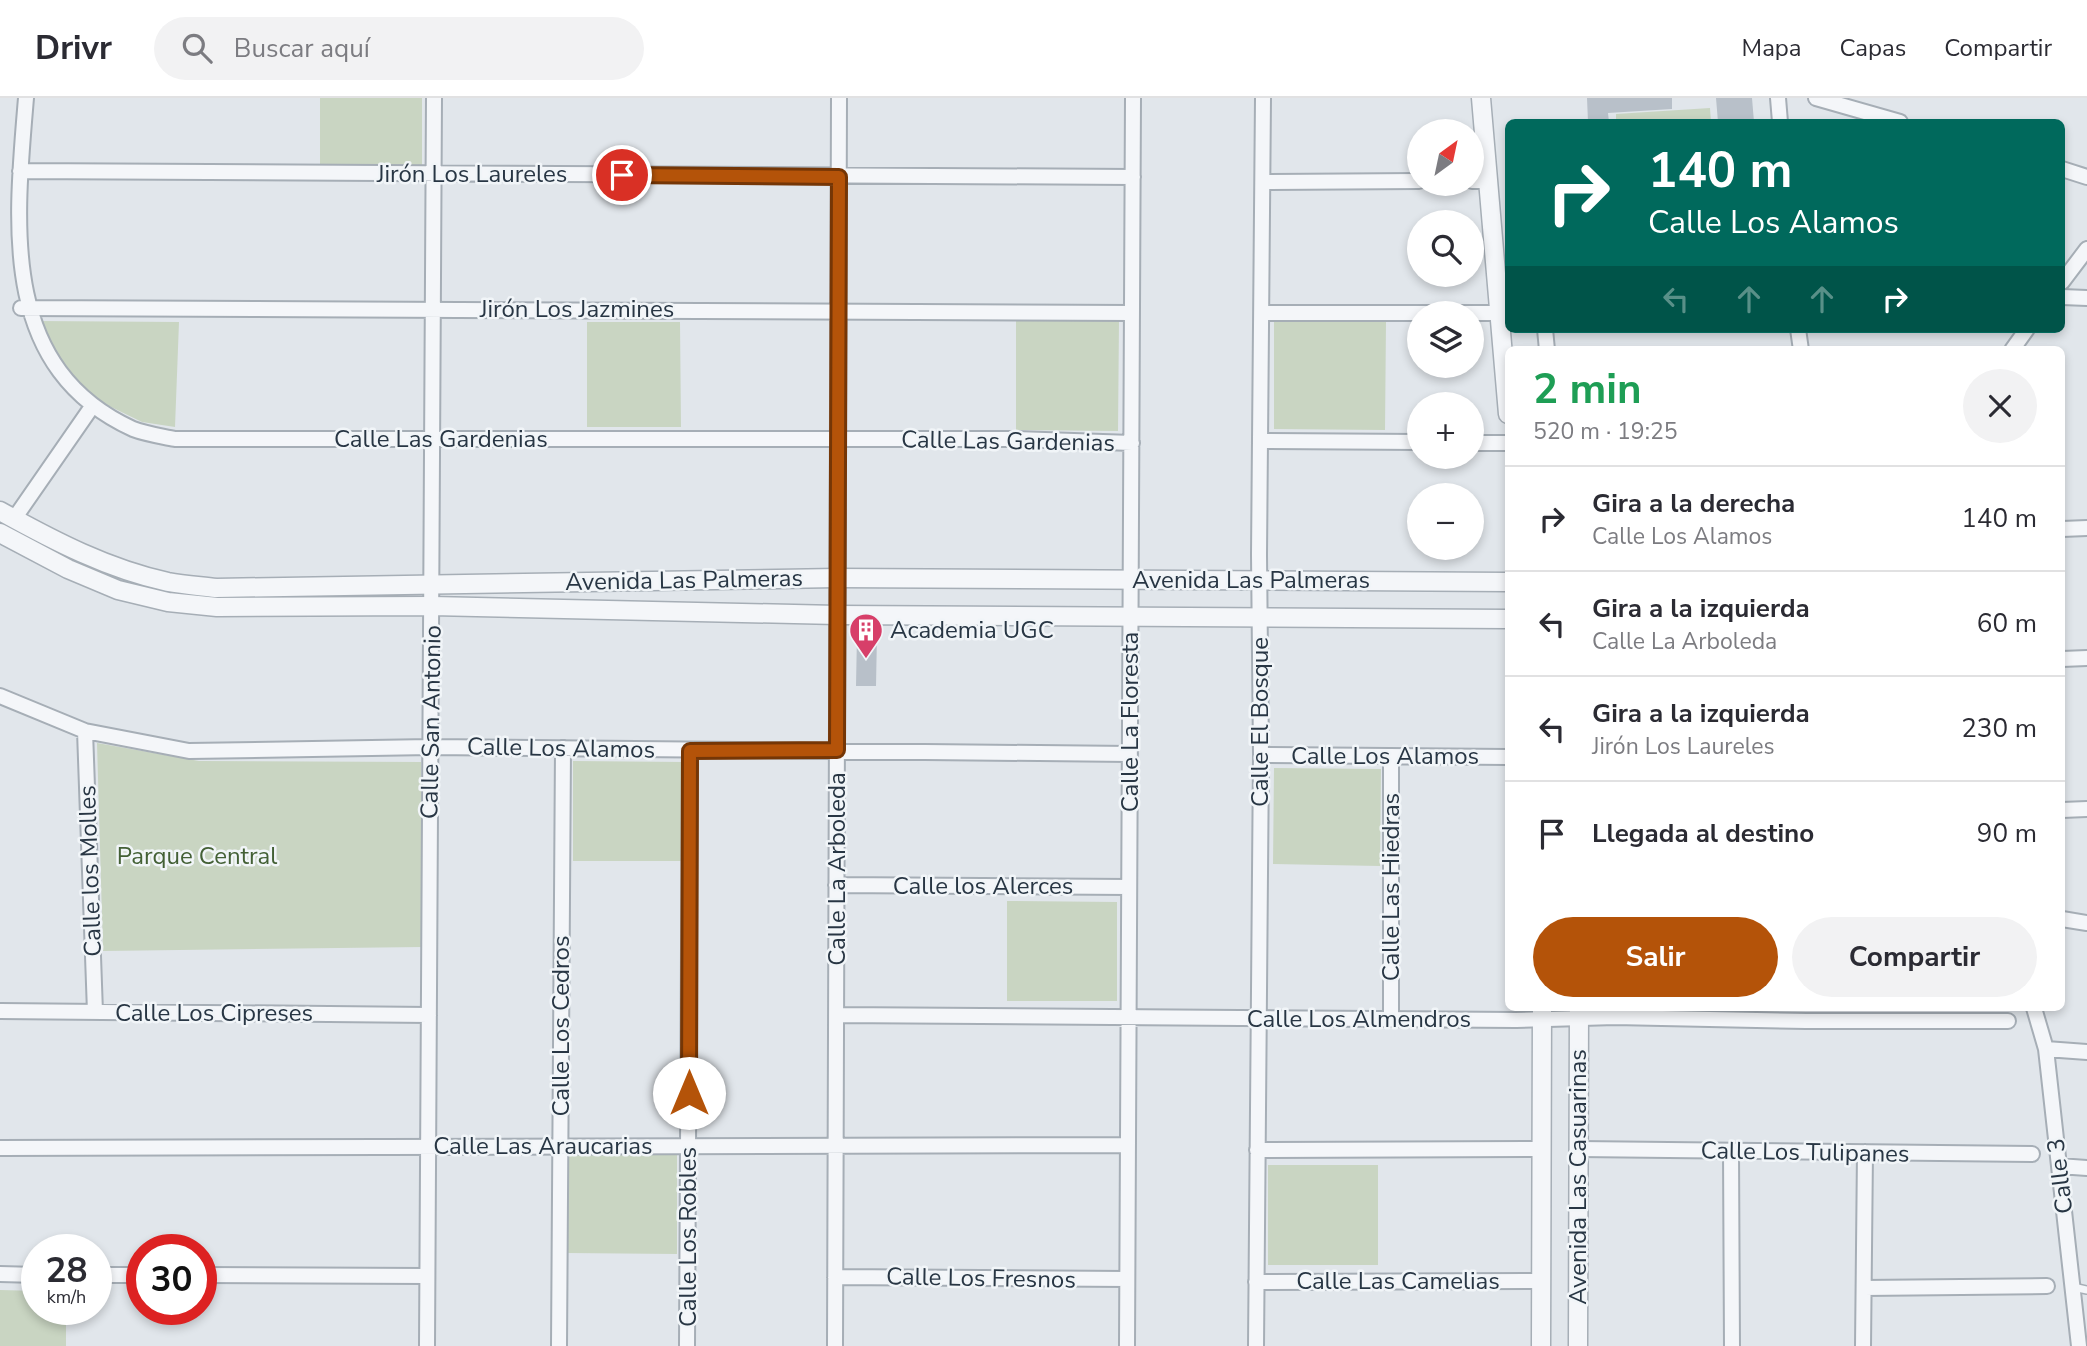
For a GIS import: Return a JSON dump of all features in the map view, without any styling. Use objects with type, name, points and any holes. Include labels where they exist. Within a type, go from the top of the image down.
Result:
[{"type":"street","name":"Calle Las Gardenias","points":[[26,98],[15,268],[22,308],[37,346],[61,382],[91,408],[135,430],[175,439],[1014,439],[1132,443]]},
{"type":"street","name":"Calle San Antonio","points":[[427,1346],[434,98]]},
{"type":"street","name":"Calle La Arboleda","points":[[835,1346],[839,98]]},
{"type":"street","name":"Calle La Floresta","points":[[1127,1346],[1133,98]]},
{"type":"street","name":"Calle El Bosque","points":[[1256,1346],[1263,98]]},
{"type":"street","points":[[1481,98],[1481,119]]},
{"type":"street","points":[[1778,98],[1780,119]]},
{"type":"street","points":[[1816,98],[1890,119]]},
{"type":"street","points":[[2065,170],[2087,177]]},
{"type":"street","name":"Jirón Los Laureles","points":[[20,171],[1133,177]]},
{"type":"street","points":[[1263,182],[1407,181]]},
{"type":"street","points":[[1482,196],[1500,313],[1505,376]]},
{"type":"street","points":[[2065,278],[2087,249]]},
{"type":"street","points":[[2065,297],[2087,298]]},
{"type":"street","name":"Jirón Los Jazmines","points":[[22,308],[1132,313]]},
{"type":"street","points":[[1262,313],[1500,313]]},
{"type":"street","points":[[2,538],[7,515],[91,408]]},
{"type":"street","points":[[1261,441],[1407,442]]},
{"type":"street","points":[[1484,443],[1505,443]]},
{"type":"street","name":"Avenida Las Palmeras","points":[[7,515],[76,551],[125,570],[170,583],[216,588],[837,578],[1505,582]]},
{"type":"street","points":[[2065,529],[2087,528]]},
{"type":"street","name":"Avenida Las Palmeras","points":[[2,538],[118,590],[168,602],[217,607],[432,606],[837,615],[1505,619]]},
{"type":"street","points":[[2065,659],[2087,658]]},
{"type":"street","name":"Calle Los Alamos","points":[[0,696],[85,731],[189,751],[430,747],[1130,754]]},
{"type":"street","name":"Calle los Molles","points":[[85,731],[95,1012]]},
{"type":"street","name":"Calle Los Cedros","points":[[559,1346],[563,748]]},
{"type":"street","name":"Calle Los Robles","points":[[687,1346],[690,751]]},
{"type":"street","name":"Calle Los Alamos","points":[[1261,755],[1505,757]]},
{"type":"street","name":"Calle Las Hiedras","points":[[1391,756],[1391,1019]]},
{"type":"street","points":[[2065,810],[2087,809]]},
{"type":"street","name":"Calle los Alerces","points":[[836,885],[1129,887]]},
{"type":"street","points":[[2065,919],[2087,922]]},
{"type":"street","name":"Calle Los Cipreses","points":[[0,1011],[429,1015]]},
{"type":"street","name":"Calle 3","points":[[2035,1011],[2046,1049],[2059,1166],[2080,1289],[2079,1346]]},
{"type":"street","name":"Avenida Las Casuarinas","points":[[1541,1346],[1542,1013]]},
{"type":"street","name":"Calle Los Almendros","points":[[836,1015],[1391,1019],[1579,1013],[2008,1021]]},
{"type":"street","name":"Avenida Las Casuarinas","points":[[1578,1346],[1579,1013]]},
{"type":"street","points":[[2046,1049],[2087,1052]]},
{"type":"street","name":"Calle Las Araucarias","points":[[0,1147],[1128,1145]]},
{"type":"street","points":[[1257,1150],[1542,1149]]},
{"type":"street","name":"Calle Los Tulipanes","points":[[1578,1149],[2032,1154]]},
{"type":"street","points":[[1731,1151],[1732,1346]]},
{"type":"street","points":[[1863,1346],[1865,1152]]},
{"type":"street","points":[[2059,1166],[2087,1168]]},
{"type":"street","points":[[0,1275],[21,1275]]},
{"type":"street","points":[[217,1275],[427,1276]]},
{"type":"street","name":"Calle Los Fresnos","points":[[835,1277],[1127,1279]]},
{"type":"street","name":"Calle Las Camelias","points":[[1256,1282],[1541,1281]]},
{"type":"street","points":[[1864,1288],[2047,1286]]},
{"type":"green space","points":[[320,98],[422,98],[422,167],[320,166]]},
{"type":"green space","points":[[1710,108],[1711,119],[1616,119],[1616,114]]},
{"type":"green space","points":[[1016,320],[1119,320],[1118,431],[1016,430]]},
{"type":"green space","points":[[1274,320],[1386,322],[1385,430],[1274,429]]},
{"type":"green space","points":[[37,321],[179,322],[175,427],[142,422],[107,405],[72,379]]},
{"type":"green space","points":[[587,322],[680,322],[681,427],[587,427]]},
{"type":"green space","name":"Parque Central","points":[[97,743],[199,761],[421,762],[422,947],[103,951]]},
{"type":"green space","points":[[573,761],[683,762],[683,861],[573,861]]},
{"type":"green space","points":[[1274,768],[1381,769],[1380,866],[1273,864]]},
{"type":"green space","points":[[1007,901],[1117,902],[1117,1001],[1007,1001]]},
{"type":"green space","points":[[567,1154],[677,1154],[677,1254],[567,1253]]},
{"type":"green space","points":[[1268,1165],[1378,1165],[1378,1265],[1268,1265]]},
{"type":"green space","points":[[0,1290],[21,1291],[21,1325],[66,1325],[66,1346],[0,1346]]},
{"type":"building","points":[[1587,98],[1672,98],[1672,109],[1608,113],[1609,119],[1588,119]]},
{"type":"building","points":[[1716,98],[1752,98],[1754,119],[1718,119]]},
{"type":"building","name":"Academia UGC","points":[[857,634],[877,634],[876,686],[856,686]]},
{"type":"place","name":"Academia UGC","points":[[866,660]]},
{"type":"route","points":[[622,175],[839,177],[837,750],[690,751],[689,1093]]}]
